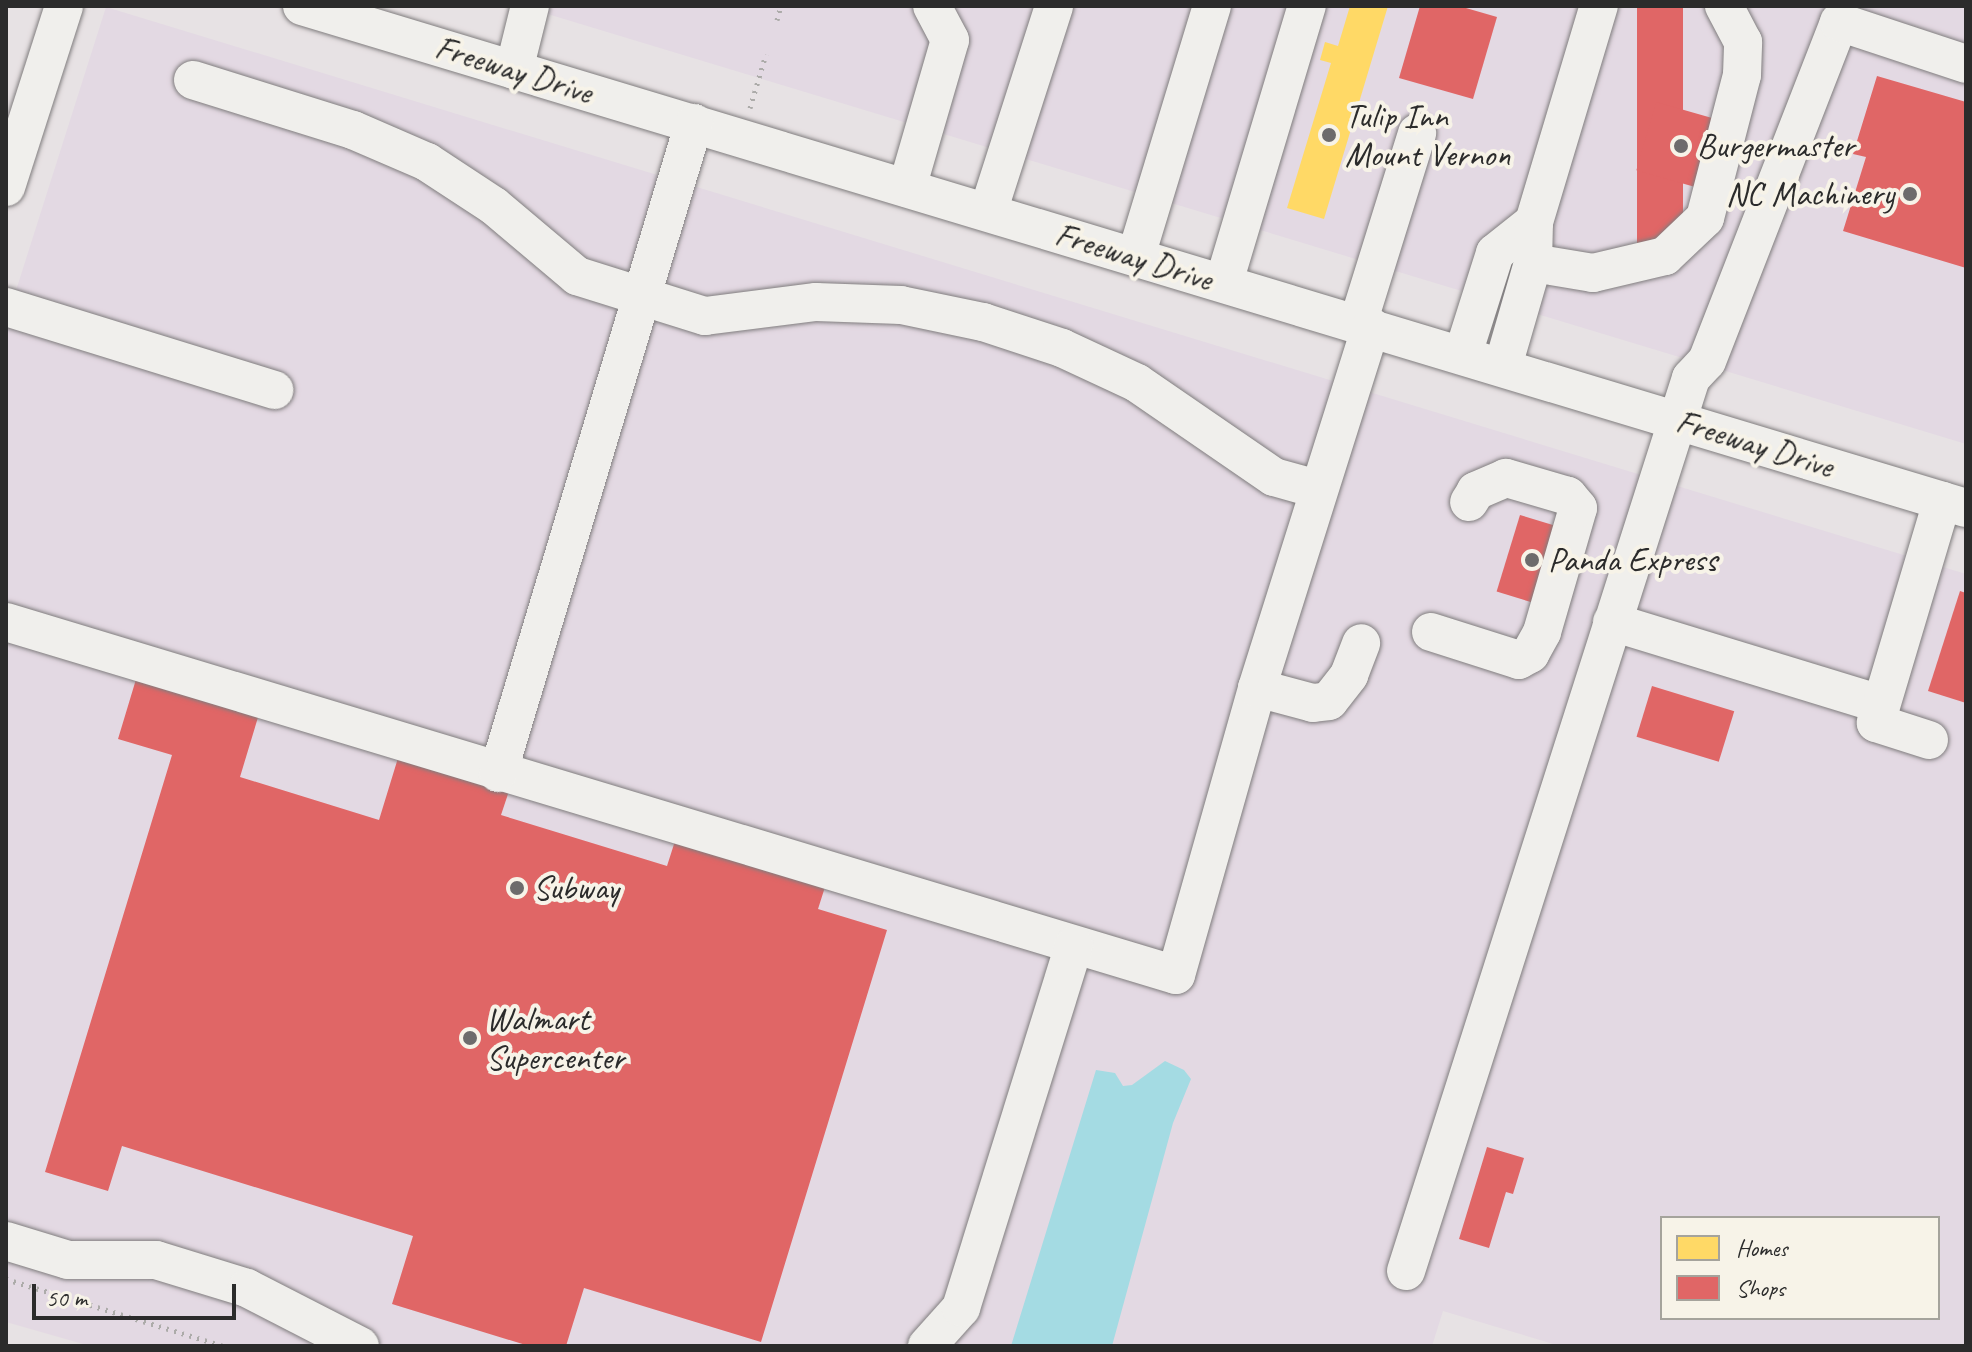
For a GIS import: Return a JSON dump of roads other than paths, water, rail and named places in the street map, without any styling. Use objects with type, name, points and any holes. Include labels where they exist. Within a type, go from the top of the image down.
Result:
[{"type":"street","points":[[6,187],[20,97],[64,6]]},
{"type":"street","points":[[514,70],[530,6]]},
{"type":"street","points":[[907,188],[950,40],[932,6]]},
{"type":"street","points":[[988,212],[1054,6]]},
{"type":"street","points":[[1136,256],[1212,6]]},
{"type":"street","points":[[1224,282],[1307,6]]},
{"type":"street","points":[[1503,366],[1533,263],[1534,222],[1599,6]]},
{"type":"street","points":[[1533,263],[1593,273],[1665,256],[1705,218],[1742,75],[1743,42],[1724,6]]},
{"type":"street","name":"Freeway Drive","points":[[321,9],[1954,504]]},
{"type":"street","points":[[1406,1271],[1691,378],[1707,361],[1839,22],[1966,64]]},
{"type":"street","points":[[193,80],[353,130],[427,162],[494,206],[577,276],[705,316],[816,302],[901,305],[983,322],[1062,348],[1137,383],[1274,477],[1317,489]]},
{"type":"street","points":[[498,773],[694,123]]},
{"type":"street","points":[[6,622],[498,773],[1176,975],[1365,325],[1417,133]]},
{"type":"street","points":[[1463,354],[1495,253],[1534,222]]},
{"type":"street","points":[[6,307],[274,390]]},
{"type":"street","points":[[1431,632],[1519,660],[1530,654],[1542,632],[1578,508],[1568,496],[1506,478],[1476,491],[1469,502]]},
{"type":"street","points":[[1929,740],[1876,723],[1954,504]]},
{"type":"street","points":[[1612,622],[1881,704]]},
{"type":"street","points":[[1257,688],[1313,703],[1329,701],[1349,675],[1361,643]]},
{"type":"street","points":[[927,1346],[961,1308],[1074,945]]},
{"type":"street","points":[[6,1241],[68,1260],[156,1260],[247,1288],[360,1346]]},
{"type":"water","points":[[1165,1061],[1184,1070],[1191,1079],[1173,1123],[1112,1346],[1011,1346],[1096,1070],[1115,1073],[1123,1086],[1132,1085]]},
{"type":"place","name":"Tulip Inn Mount Vernon","points":[[1329,135]]},
{"type":"place","name":"Burgermaster","points":[[1681,146]]},
{"type":"place","name":"NC Machinery","points":[[1910,194]]},
{"type":"place","name":"Panda Express","points":[[1532,560]]},
{"type":"place","name":"Subway","points":[[517,888]]},
{"type":"place","name":"Walmart Supercenter","points":[[470,1038]]}]
